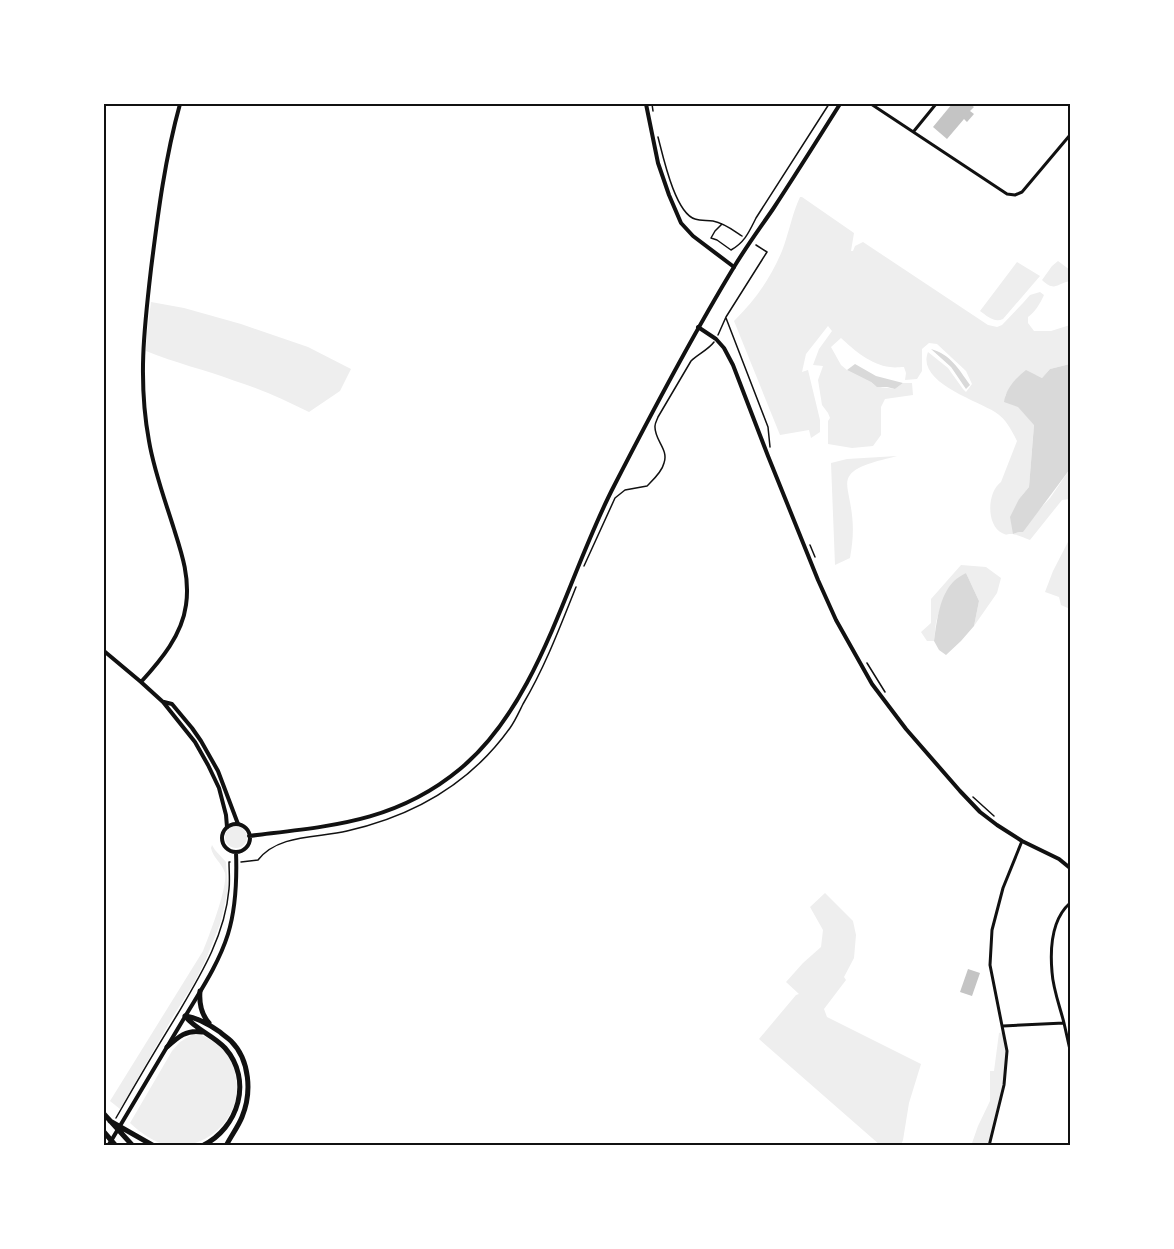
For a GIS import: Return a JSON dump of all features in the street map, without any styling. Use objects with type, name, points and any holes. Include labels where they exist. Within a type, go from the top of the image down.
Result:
[{"type":"highway","points":[[200,991],[199,1000],[204,1017],[232,1042],[241,1055],[248,1077],[245,1109],[226,1146]]},
{"type":"highway","points":[[185,1016],[193,1017],[212,1026]]},
{"type":"highway","points":[[185,1016],[190,1023],[223,1046],[231,1056],[240,1087],[236,1109],[231,1120],[219,1135],[202,1146]]},
{"type":"highway","points":[[167,1047],[186,1033],[195,1031],[206,1033]]},
{"type":"highway","points":[[104,1114],[133,1146]]},
{"type":"highway","points":[[110,1121],[154,1146]]},
{"type":"highway","points":[[104,1132],[116,1146]]},
{"type":"street","points":[[141,682],[175,640],[187,604],[184,560],[152,455],[144,413],[142,385],[143,342],[157,221],[166,163],[180,104]]},
{"type":"street","points":[[646,104],[658,163],[681,223],[699,241],[734,267]]},
{"type":"street","points":[[249,836],[366,819],[434,789],[482,749],[501,725],[527,683],[600,514],[698,327],[742,254],[840,104]]},
{"type":"street","points":[[872,104],[1007,194],[1015,195],[1029,186],[1071,135]]},
{"type":"street","points":[[914,131],[936,104]]},
{"type":"street","points":[[698,327],[716,339],[733,364],[818,580],[836,620],[872,684],[906,729],[980,812],[1022,841],[1059,859],[1071,868]]},
{"type":"street","points":[[104,651],[163,702],[211,763],[224,784],[238,824],[245,828],[249,836],[246,847],[236,852],[227,849],[222,841],[223,832],[227,827],[238,824]]},
{"type":"street","points":[[211,763],[223,800],[227,827]]},
{"type":"street","points":[[989,1146],[1004,1086],[1006,1051],[990,965],[993,930],[1003,888],[1022,841]]},
{"type":"street","points":[[108,1146],[218,959],[227,935],[235,896],[236,852]]},
{"type":"street","points":[[1070,1050],[1052,974],[1052,950],[1056,923],[1062,911],[1071,903]]},
{"type":"street","points":[[1002,1026],[1064,1023]]},
{"type":"path","points":[[652,104],[654,115]]},
{"type":"path","points":[[722,224],[711,238],[731,250],[742,243],[829,104]]},
{"type":"path","points":[[658,135],[664,161],[681,208],[693,219],[722,224],[742,236]]},
{"type":"path","points":[[583,569],[615,498],[625,490],[647,486],[664,465],[665,456],[656,435],[655,426],[658,417],[691,361],[710,348],[716,339],[726,317],[766,252],[755,245]]},
{"type":"path","points":[[726,317],[768,427],[770,448]]},
{"type":"path","points":[[807,540],[815,557],[815,563]]},
{"type":"path","points":[[236,862],[258,860],[273,847],[286,842],[340,833],[404,814],[447,790],[466,775],[489,754],[511,727],[543,667],[575,588]]},
{"type":"path","points":[[865,661],[889,698]]},
{"type":"path","points":[[971,795],[993,815],[997,825]]},
{"type":"path","points":[[126,1101],[212,953],[228,900],[229,861]]},
{"type":"shaded area","points":[[800,197],[854,233],[851,251],[863,242],[988,325],[997,327],[1002,325],[1030,295],[1040,292],[1044,295],[1028,317],[1028,323],[1034,331],[1051,331],[1070,325],[1070,364],[1050,369],[1042,378],[1036,375],[1008,391],[1005,396],[1013,405],[1018,406],[1034,424],[1029,487],[1019,499],[1013,534],[1019,532],[1050,498],[1070,469],[1070,499],[1062,500],[1030,540],[1002,533],[993,523],[991,516],[993,493],[1001,482],[1017,441],[999,415],[950,389],[931,372],[927,363],[928,352],[948,368],[966,392],[972,384],[966,371],[937,344],[929,343],[922,349],[922,371],[917,379],[905,380],[904,367],[883,366],[876,363],[857,352],[841,338],[831,347],[841,365],[876,386],[895,389],[903,383],[912,383],[913,395],[885,399],[881,407],[881,435],[873,446],[852,448],[828,444],[830,418],[822,405],[818,380],[823,366],[813,365],[819,349],[832,331],[828,326],[806,354],[802,372],[808,370],[820,420],[820,432],[811,438],[809,430],[780,435],[734,321],[756,297],[773,271]]},
{"type":"shaded area","points":[[1058,261],[1070,270],[1070,281],[1050,286],[1042,280]]},
{"type":"shaded area","points":[[1017,262],[1040,276],[1003,319],[991,318],[980,311]]},
{"type":"shaded area","points":[[151,302],[184,308],[241,324],[308,347],[351,369],[340,391],[309,412],[254,388],[146,351]]},
{"type":"shaded area","points":[[931,349],[954,363],[970,385],[966,389],[951,367]]},
{"type":"shaded area","points":[[855,364],[876,376],[903,383],[895,389],[877,387],[847,370]]},
{"type":"shaded area","points":[[1070,364],[1070,469],[1023,532],[1013,534],[1010,517],[1019,499],[1029,487],[1034,425],[1018,407],[1004,402],[1005,397],[1012,384],[1026,370],[1042,378],[1050,369]]},
{"type":"shaded area","points":[[897,456],[865,465],[848,477],[847,486],[853,528],[850,558],[835,565],[831,463],[847,459]]},
{"type":"shaded area","points":[[1070,538],[1070,609],[1061,605],[1059,597],[1045,592]]},
{"type":"shaded area","points":[[961,565],[986,567],[1001,578],[997,593],[974,626],[979,601],[966,573],[943,599],[936,622],[934,641],[927,641],[921,632],[931,623],[931,599]]},
{"type":"shaded area","points":[[966,573],[979,601],[974,626],[946,655],[939,650],[934,641],[939,609],[949,587]]},
{"type":"shaded area","points":[[236,826],[244,829],[247,837],[244,845],[236,848],[228,845],[225,837],[228,829]]},
{"type":"shaded area","points":[[212,845],[226,862],[228,888],[220,924],[194,983],[120,1109],[110,1101],[203,951],[213,923],[221,900],[225,873],[212,852]]},
{"type":"shaded area","points":[[825,893],[853,921],[856,935],[854,958],[844,977],[846,980],[824,1009],[827,1017],[921,1064],[909,1103],[901,1145],[880,1145],[759,1039],[799,994],[786,982],[821,947],[823,930],[810,907]]},
{"type":"shaded area","points":[[1003,1032],[1007,1051],[1004,1085],[989,1145],[971,1146],[990,1101],[990,1071],[994,1071],[999,1033]]},
{"type":"shaded area","points":[[195,1033],[219,1046],[230,1060],[236,1078],[237,1092],[234,1105],[220,1128],[209,1136],[183,1145],[163,1144],[148,1137],[130,1123],[172,1051],[180,1042]]},
{"type":"building","points":[[952,104],[970,104],[974,107],[970,111],[974,114],[967,122],[964,119],[947,139],[933,127]]},
{"type":"building","points":[[968,969],[980,973],[972,996],[960,992]]}]
